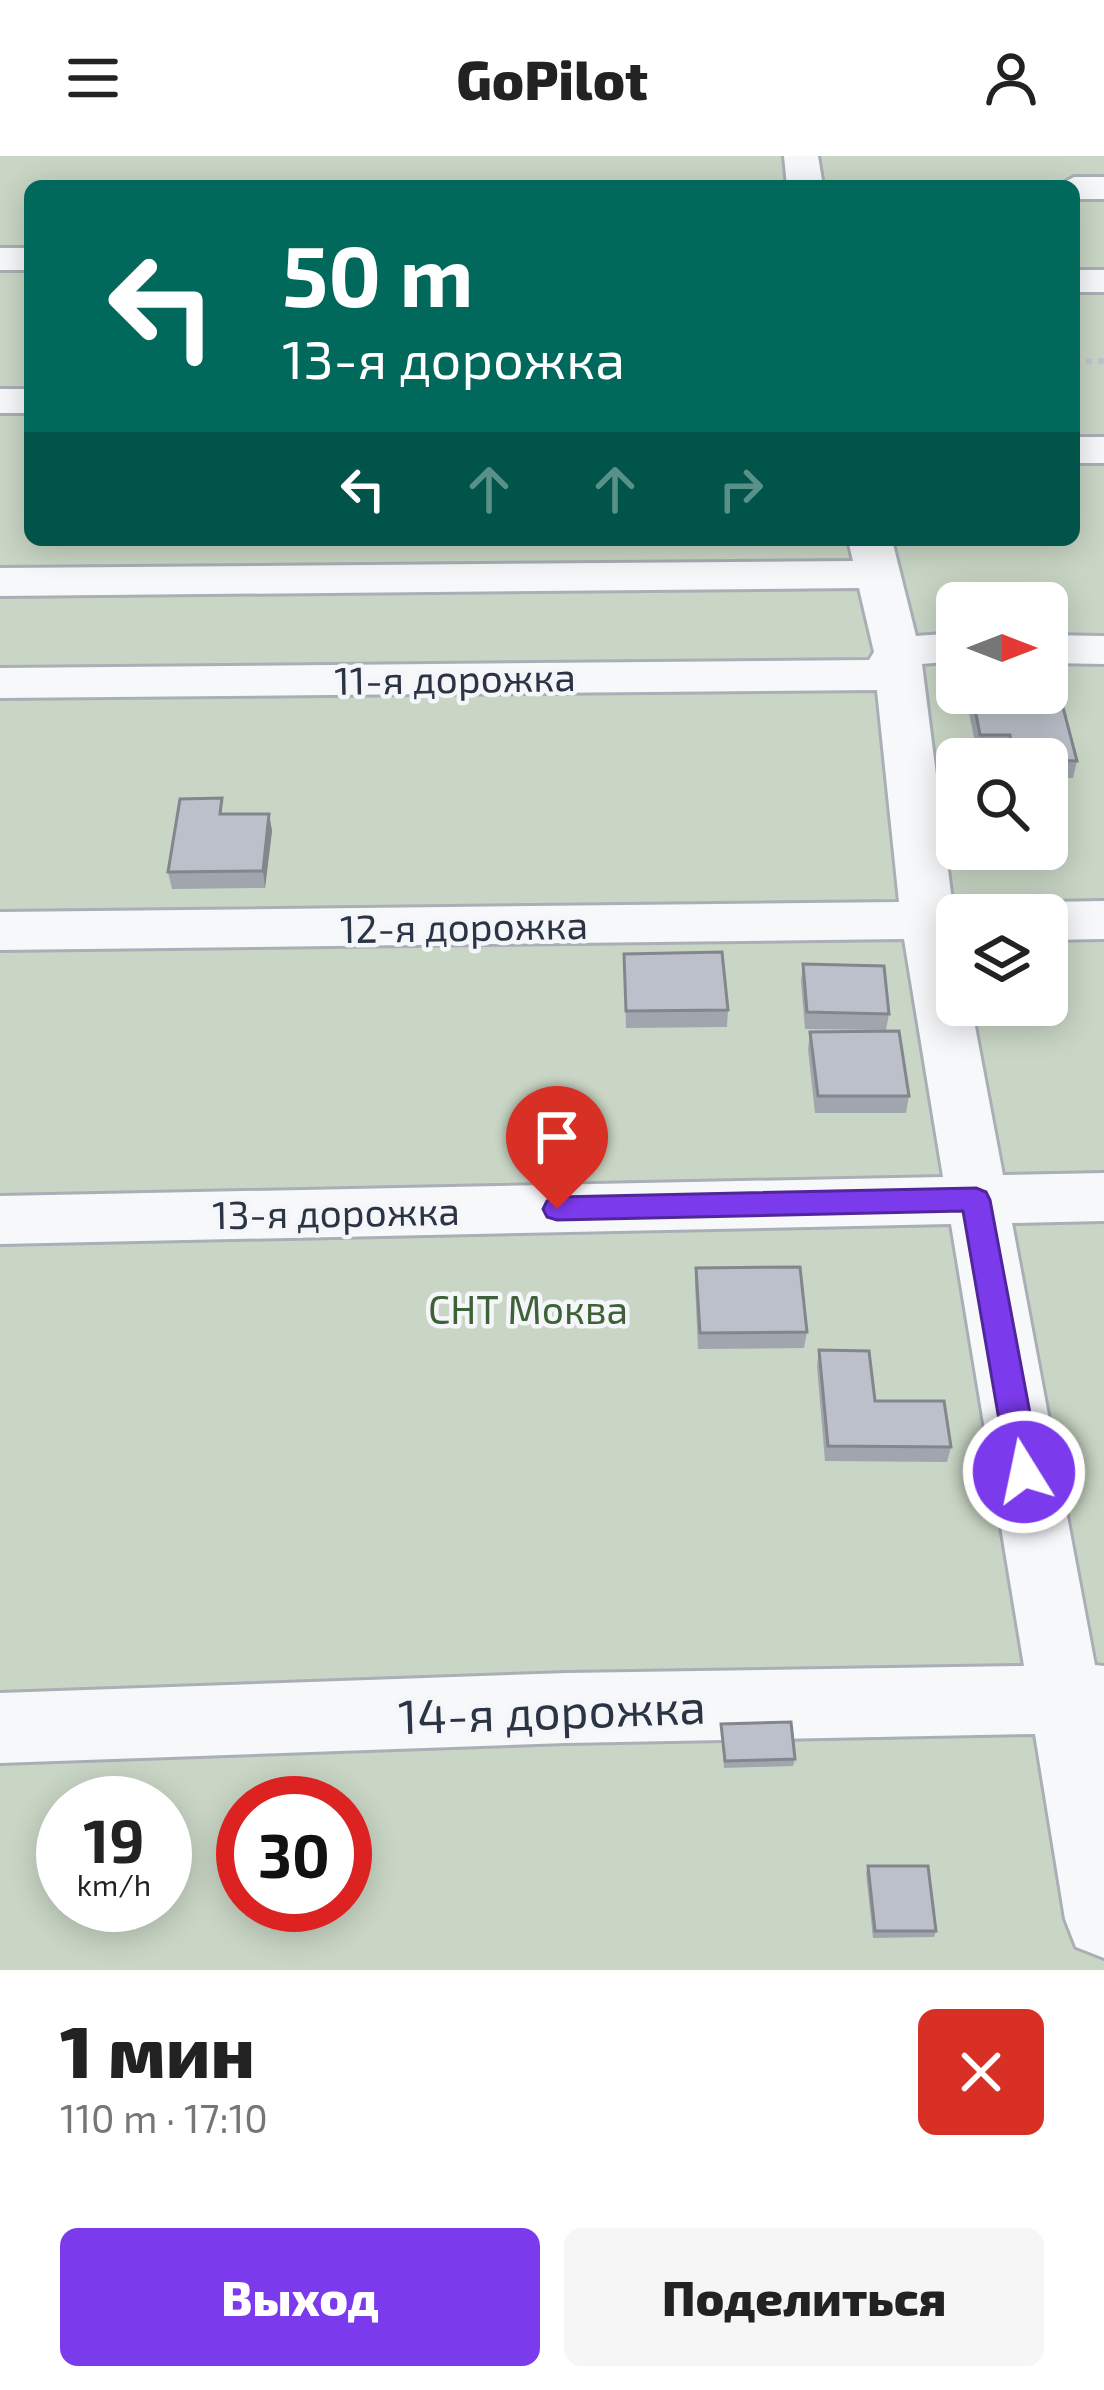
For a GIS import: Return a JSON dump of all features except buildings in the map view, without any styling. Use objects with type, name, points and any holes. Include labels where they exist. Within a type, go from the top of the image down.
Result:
[{"type":"street","points":[[0,582],[874,557],[897,652],[939,894]]},
{"type":"street","points":[[897,652],[936,649]]},
{"type":"street","points":[[1068,649],[1104,650]]},
{"type":"street","name":"11-я дорожка","points":[[0,682],[884,675],[897,652]]},
{"type":"street","name":"12-я дорожка","points":[[0,932],[936,920]]},
{"type":"street","points":[[1068,921],[1104,920]]},
{"type":"street","points":[[966,1026],[1004,1198],[1084,1699],[1104,1919]]},
{"type":"street","name":"13-я дорожка","points":[[0,1220],[1104,1197]]},
{"type":"street","name":"14-я дорожка","points":[[0,1728],[566,1708],[1084,1699]]},
{"type":"green space","name":"СНТ Моква","points":[[0,156],[1104,156],[1104,1970],[0,1970]]},
{"type":"route","points":[[557,1209],[976,1200],[1024,1472]]}]
